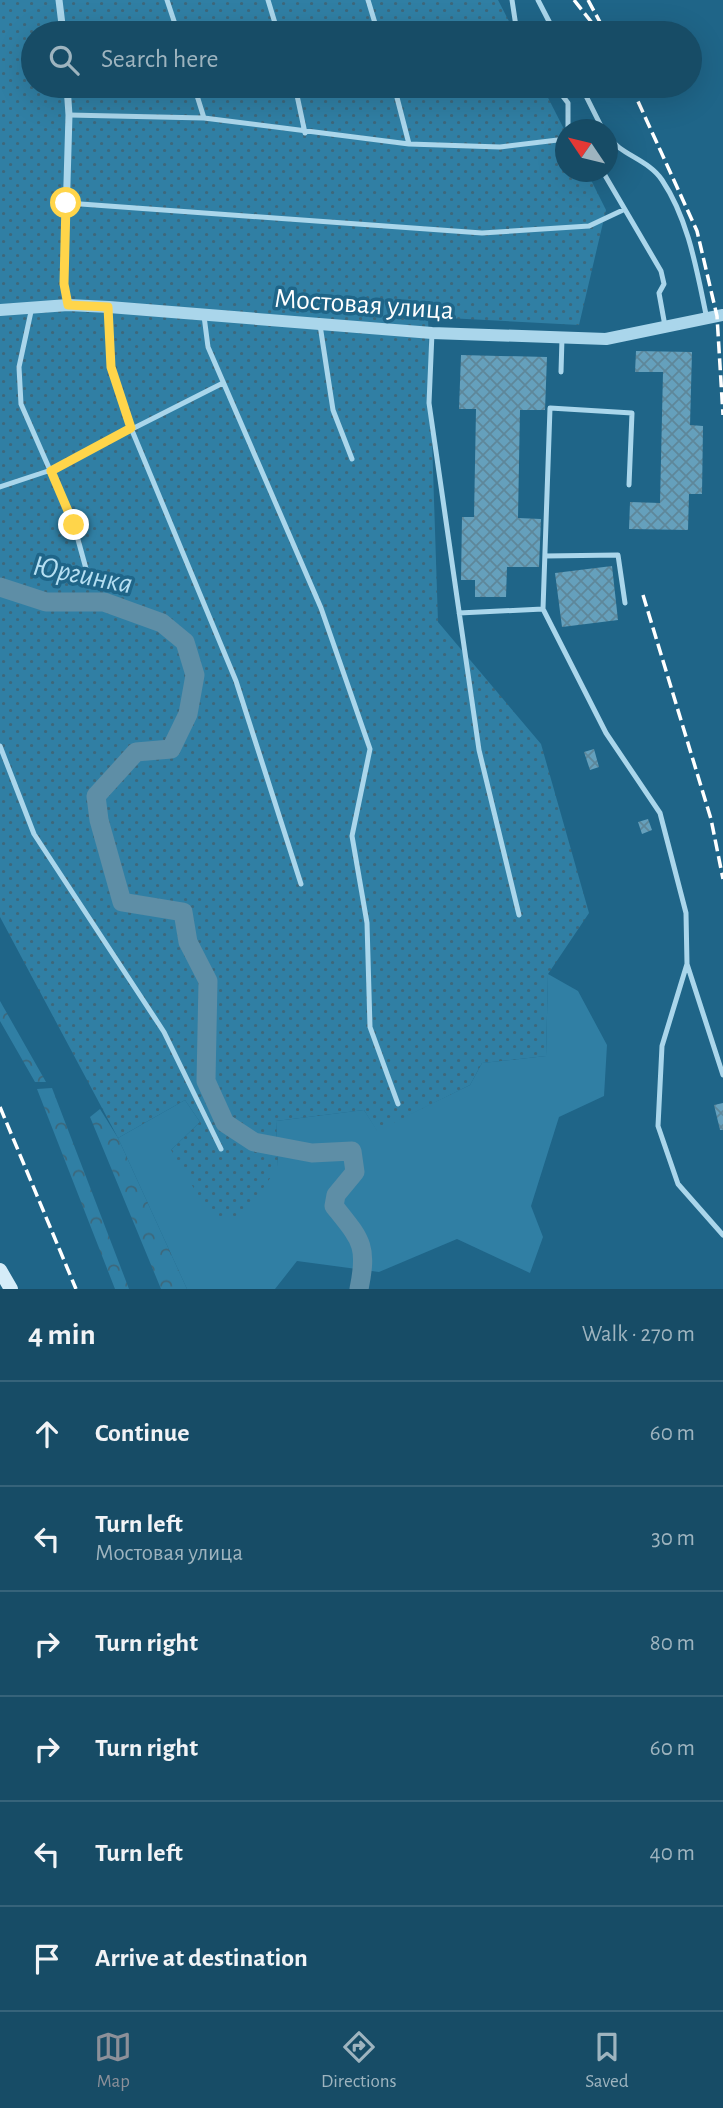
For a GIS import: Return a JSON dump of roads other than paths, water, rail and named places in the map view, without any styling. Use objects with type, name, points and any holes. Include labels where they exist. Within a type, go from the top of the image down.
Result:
[{"type":"main road","points":[[0,1270],[11,1289]]},
{"type":"street","points":[[59,0],[61,21]]},
{"type":"street","points":[[68,98],[64,284],[68,305]]},
{"type":"street","name":"Мостовая улица","points":[[0,310],[68,305],[432,333],[606,339],[666,329],[723,315]]},
{"type":"lane","points":[[167,0],[174,21]]},
{"type":"lane","points":[[268,0],[274,21]]},
{"type":"lane","points":[[368,0],[374,21]]},
{"type":"lane","points":[[512,0],[515,21]]},
{"type":"lane","points":[[538,0],[549,21]]},
{"type":"lane","points":[[198,98],[204,118]]},
{"type":"lane","points":[[298,98],[305,133]]},
{"type":"lane","points":[[397,98],[409,144]]},
{"type":"lane","points":[[564,98],[568,103],[568,119]]},
{"type":"lane","points":[[587,98],[598,119]]},
{"type":"lane","points":[[69,115],[204,118],[305,133],[409,144],[500,147],[555,140]]},
{"type":"lane","points":[[618,143],[645,161],[662,180],[690,243],[708,319]]},
{"type":"lane","points":[[608,182],[661,271],[664,284],[659,293],[666,329]]},
{"type":"lane","points":[[66,203],[482,233],[589,226],[623,210]]},
{"type":"lane","points":[[32,307],[19,367],[21,404],[74,525],[88,576]]},
{"type":"lane","points":[[108,307],[111,367],[131,428],[236,681],[301,884]]},
{"type":"lane","points":[[204,316],[208,347],[321,608],[370,749],[352,836],[367,923],[370,1027],[398,1104]]},
{"type":"lane","points":[[320,325],[333,410],[352,459]]},
{"type":"lane","points":[[432,333],[429,403],[479,750],[519,915]]},
{"type":"lane","points":[[561,372],[562,338]]},
{"type":"lane","points":[[0,487],[51,471],[223,383]]},
{"type":"lane","points":[[629,485],[632,413],[550,408],[543,609],[606,733],[660,813],[686,913],[687,964],[723,1075]]},
{"type":"lane","points":[[545,556],[618,555],[625,603]]},
{"type":"lane","points":[[459,612],[543,609]]},
{"type":"lane","points":[[0,746],[34,834],[164,1032],[221,1149]]},
{"type":"lane","points":[[687,964],[662,1046],[658,1126],[678,1184],[723,1235]]},
{"type":"waterway","name":"Юргинка","points":[[0,587],[46,602],[104,602],[162,623],[185,642],[195,675],[188,714],[171,749],[136,752],[96,796],[99,820],[122,902],[183,912],[188,942],[208,981],[206,1081],[225,1123],[254,1142],[312,1153],[352,1151],[355,1172],[336,1195],[334,1206],[351,1227],[360,1244],[363,1262],[359,1289]]},
{"type":"railway","points":[[574,0],[591,21]]},
{"type":"railway","points":[[588,0],[599,21]]},
{"type":"railway","points":[[636,98],[697,231],[717,316],[723,415]]},
{"type":"railway","points":[[643,595],[711,819],[723,879]]},
{"type":"railway","points":[[0,1107],[76,1289]]}]
